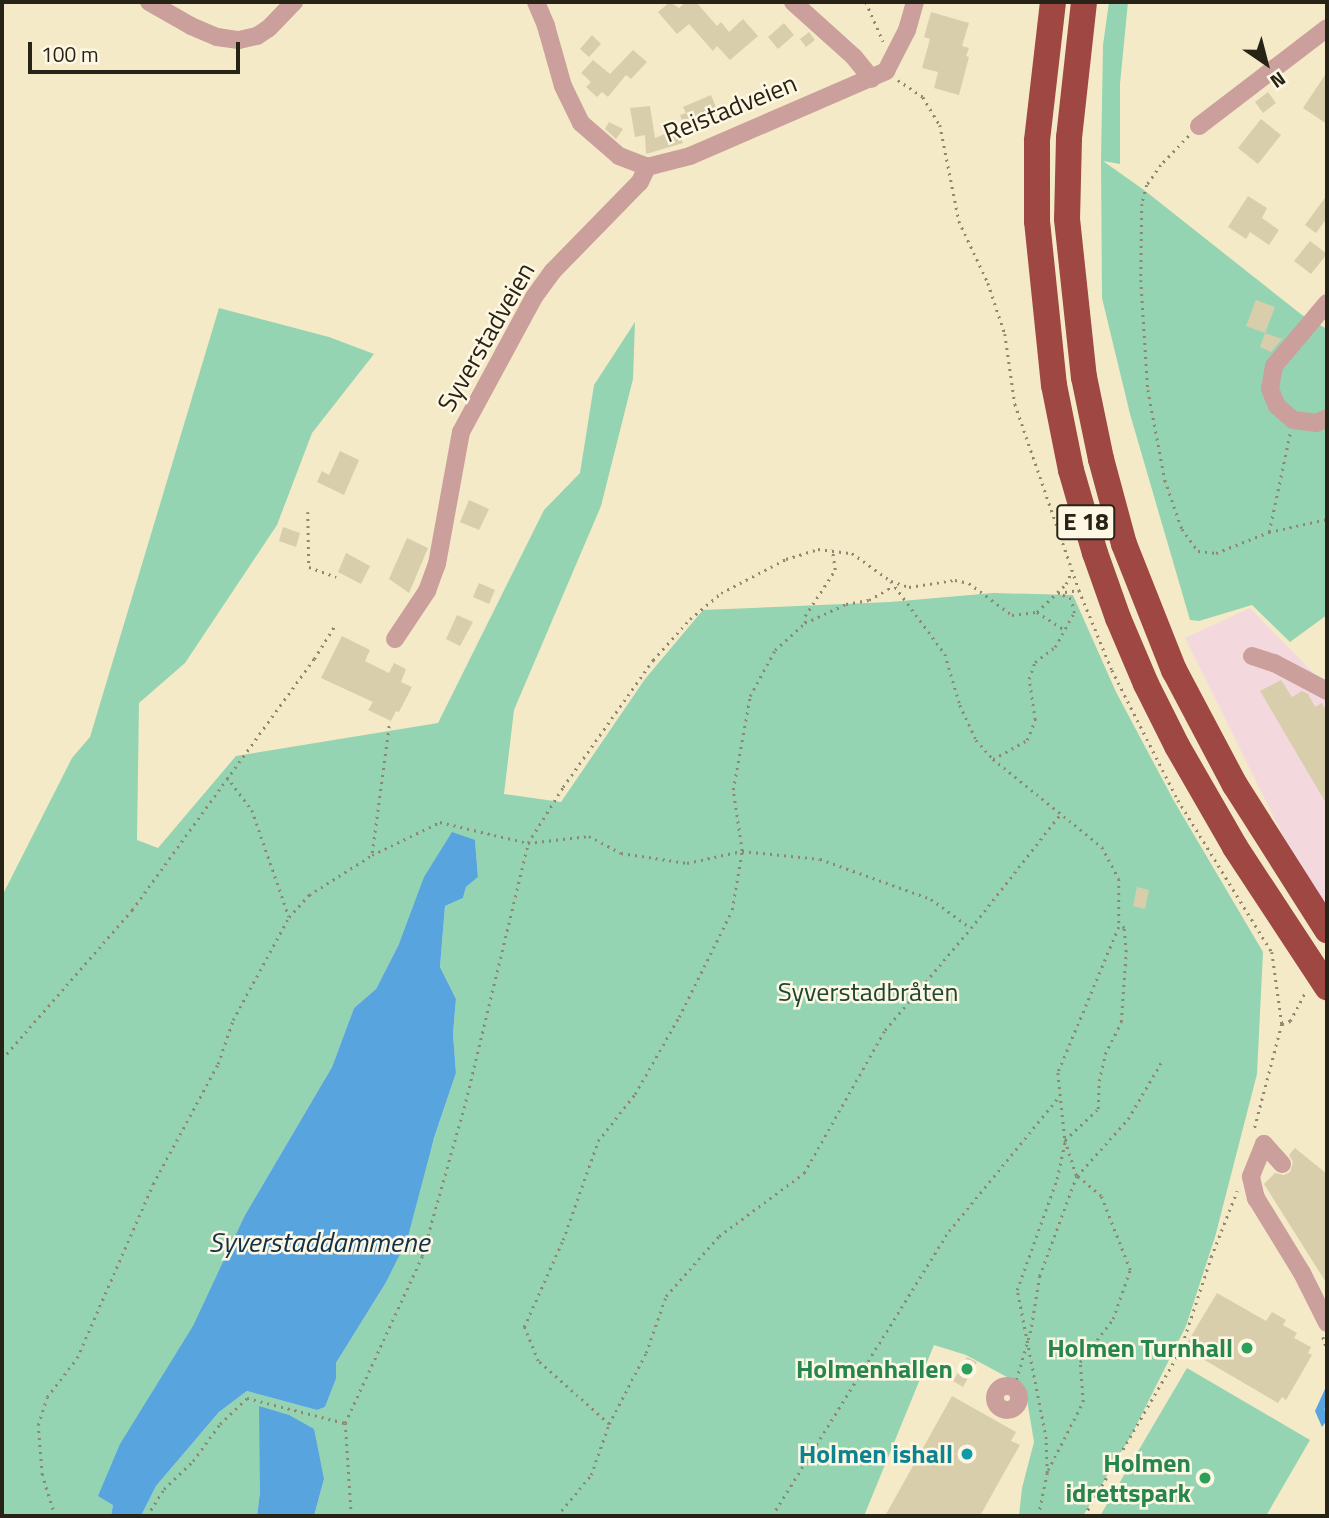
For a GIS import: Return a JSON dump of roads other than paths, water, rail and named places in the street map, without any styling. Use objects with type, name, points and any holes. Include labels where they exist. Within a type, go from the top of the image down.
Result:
[{"type":"highway","name":"E 18","points":[[1053,2],[1037,141],[1037,221],[1054,385],[1072,470],[1109,592],[1153,696],[1235,848],[1318,987]]},
{"type":"highway","name":"E 18","points":[[1084,2],[1069,138],[1068,219],[1084,377],[1101,459],[1124,544],[1174,670],[1241,795],[1327,930]]},
{"type":"street","points":[[149,2],[200,30],[217,37],[239,40],[257,36],[269,28],[293,2]]},
{"type":"street","name":"Reistadveien","points":[[536,2],[546,26],[563,86],[581,123],[619,156],[647,167],[690,156],[884,69]]},
{"type":"street","points":[[793,2],[854,57],[884,69],[915,2]]},
{"type":"street","points":[[1199,127],[1327,28]]},
{"type":"street","name":"Syverstadveien","points":[[395,639],[426,591],[437,564],[461,432],[534,297],[552,271],[640,182],[647,167]]},
{"type":"street","points":[[1322,308],[1272,371],[1272,395],[1277,406],[1293,420],[1316,423],[1327,418]]},
{"type":"street","points":[[1252,656],[1274,663],[1327,691]]},
{"type":"street","points":[[1282,1164],[1264,1144],[1251,1177],[1256,1198],[1302,1273],[1327,1323]]},
{"type":"water","name":"Syverstaddammene","points":[[452,832],[475,840],[478,877],[466,887],[463,898],[445,906],[440,967],[456,999],[453,1034],[456,1073],[434,1138],[407,1240],[385,1284],[336,1363],[336,1379],[325,1407],[317,1410],[247,1391],[219,1412],[156,1486],[141,1516],[111,1516],[113,1505],[98,1496],[120,1444],[193,1326],[245,1215],[332,1067],[354,1008],[376,989],[399,944],[424,877]]},
{"type":"water","points":[[1325,1389],[1327,1407],[1324,1409],[1327,1412],[1327,1420],[1322,1427],[1315,1411]]},
{"type":"water","points":[[259,1406],[289,1415],[314,1429],[324,1479],[314,1516],[257,1516],[260,1492]]},
{"type":"place","name":"Holmen Turnhall","points":[[1247,1348]]},
{"type":"place","name":"Holmenhallen","points":[[967,1369]]},
{"type":"place","name":"Holmen ishall","points":[[967,1454]]},
{"type":"place","name":"Holmen idrettspark","points":[[1205,1478]]},
{"type":"park label","name":"Syverstadbråten","points":[[868,992]]}]
